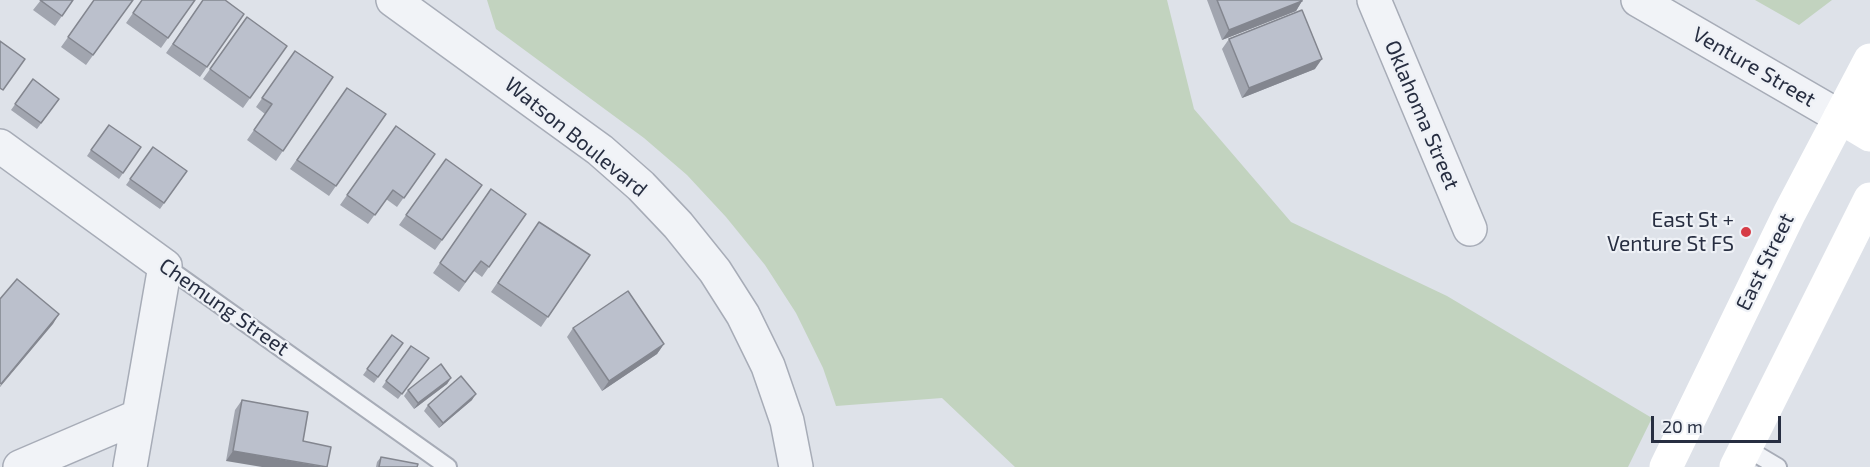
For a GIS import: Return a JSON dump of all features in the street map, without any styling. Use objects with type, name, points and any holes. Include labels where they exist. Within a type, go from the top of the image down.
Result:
[{"type":"main road","name":"East Street","points":[[1666,467],[1789,214],[1870,60]]},
{"type":"main road","points":[[1840,117],[1870,103]]},
{"type":"main road","name":"Venture Street","points":[[1840,117],[1870,135]]},
{"type":"main road","points":[[1741,457],[1870,199]]},
{"type":"street","name":"Watson Boulevard","points":[[393,0],[600,150],[641,186],[678,225],[715,271],[743,315],[768,366],[787,421],[796,467]]},
{"type":"street","name":"Oklahoma Street","points":[[1374,0],[1470,229]]},
{"type":"street","name":"Venture Street","points":[[1638,0],[1840,117]]},
{"type":"street","name":"Chemung Street","points":[[0,146],[165,266]]},
{"type":"street","points":[[130,467],[165,266]]},
{"type":"street","points":[[20,467],[139,416]]},
{"type":"lane","name":"Chemung Street","points":[[165,266],[448,467]]},
{"type":"lane","points":[[1741,457],[1778,467]]},
{"type":"green space","points":[[487,0],[1167,0],[1194,109],[1291,222],[1447,296],[1652,418],[1628,467],[1015,467],[942,398],[836,406],[823,368],[796,313],[765,265],[726,217],[687,175],[644,138],[496,29]]},
{"type":"green space","points":[[1755,0],[1832,0],[1799,25]]},
{"type":"building","points":[[40,0],[73,0],[62,16]]},
{"type":"building","points":[[94,0],[133,0],[93,55],[68,37]]},
{"type":"building","points":[[142,0],[195,0],[168,38],[133,13]]},
{"type":"building","points":[[203,0],[225,0],[244,14],[207,67],[173,44]]},
{"type":"building","points":[[1217,0],[1302,0],[1302,1],[1229,30]]},
{"type":"building","points":[[1302,10],[1322,59],[1249,88],[1229,39]]},
{"type":"building","points":[[247,17],[287,46],[250,98],[210,69]]},
{"type":"building","points":[[0,41],[25,59],[3,90],[0,88]]},
{"type":"building","points":[[295,51],[333,77],[283,151],[254,130],[272,104],[262,98]]},
{"type":"building","points":[[33,79],[59,99],[41,123],[15,104]]},
{"type":"building","points":[[347,88],[386,114],[336,186],[297,160]]},
{"type":"building","points":[[109,125],[141,147],[123,173],[91,150]]},
{"type":"building","points":[[396,126],[435,154],[404,198],[393,190],[375,215],[347,195]]},
{"type":"building","points":[[153,147],[187,171],[164,203],[130,179]]},
{"type":"building","points":[[446,159],[482,185],[442,240],[406,215]]},
{"type":"building","points":[[491,189],[526,214],[489,267],[481,261],[465,282],[440,263]]},
{"type":"building","points":[[539,222],[590,255],[548,317],[498,283]]},
{"type":"building","points":[[17,279],[59,314],[1,384],[0,299]]},
{"type":"building","points":[[628,291],[664,344],[609,381],[573,328]]},
{"type":"building","points":[[392,335],[403,343],[378,377],[367,369]]},
{"type":"building","points":[[411,346],[429,358],[402,394],[386,381]]},
{"type":"building","points":[[441,364],[451,378],[418,403],[408,390]]},
{"type":"building","points":[[461,376],[476,394],[443,423],[428,405]]},
{"type":"building","points":[[242,400],[308,412],[303,441],[331,447],[327,467],[233,451]]},
{"type":"building","points":[[381,457],[418,464],[417,467],[379,467]]},
{"type":"place","name":"East St + Venture St FS","points":[[1746,232]]}]
